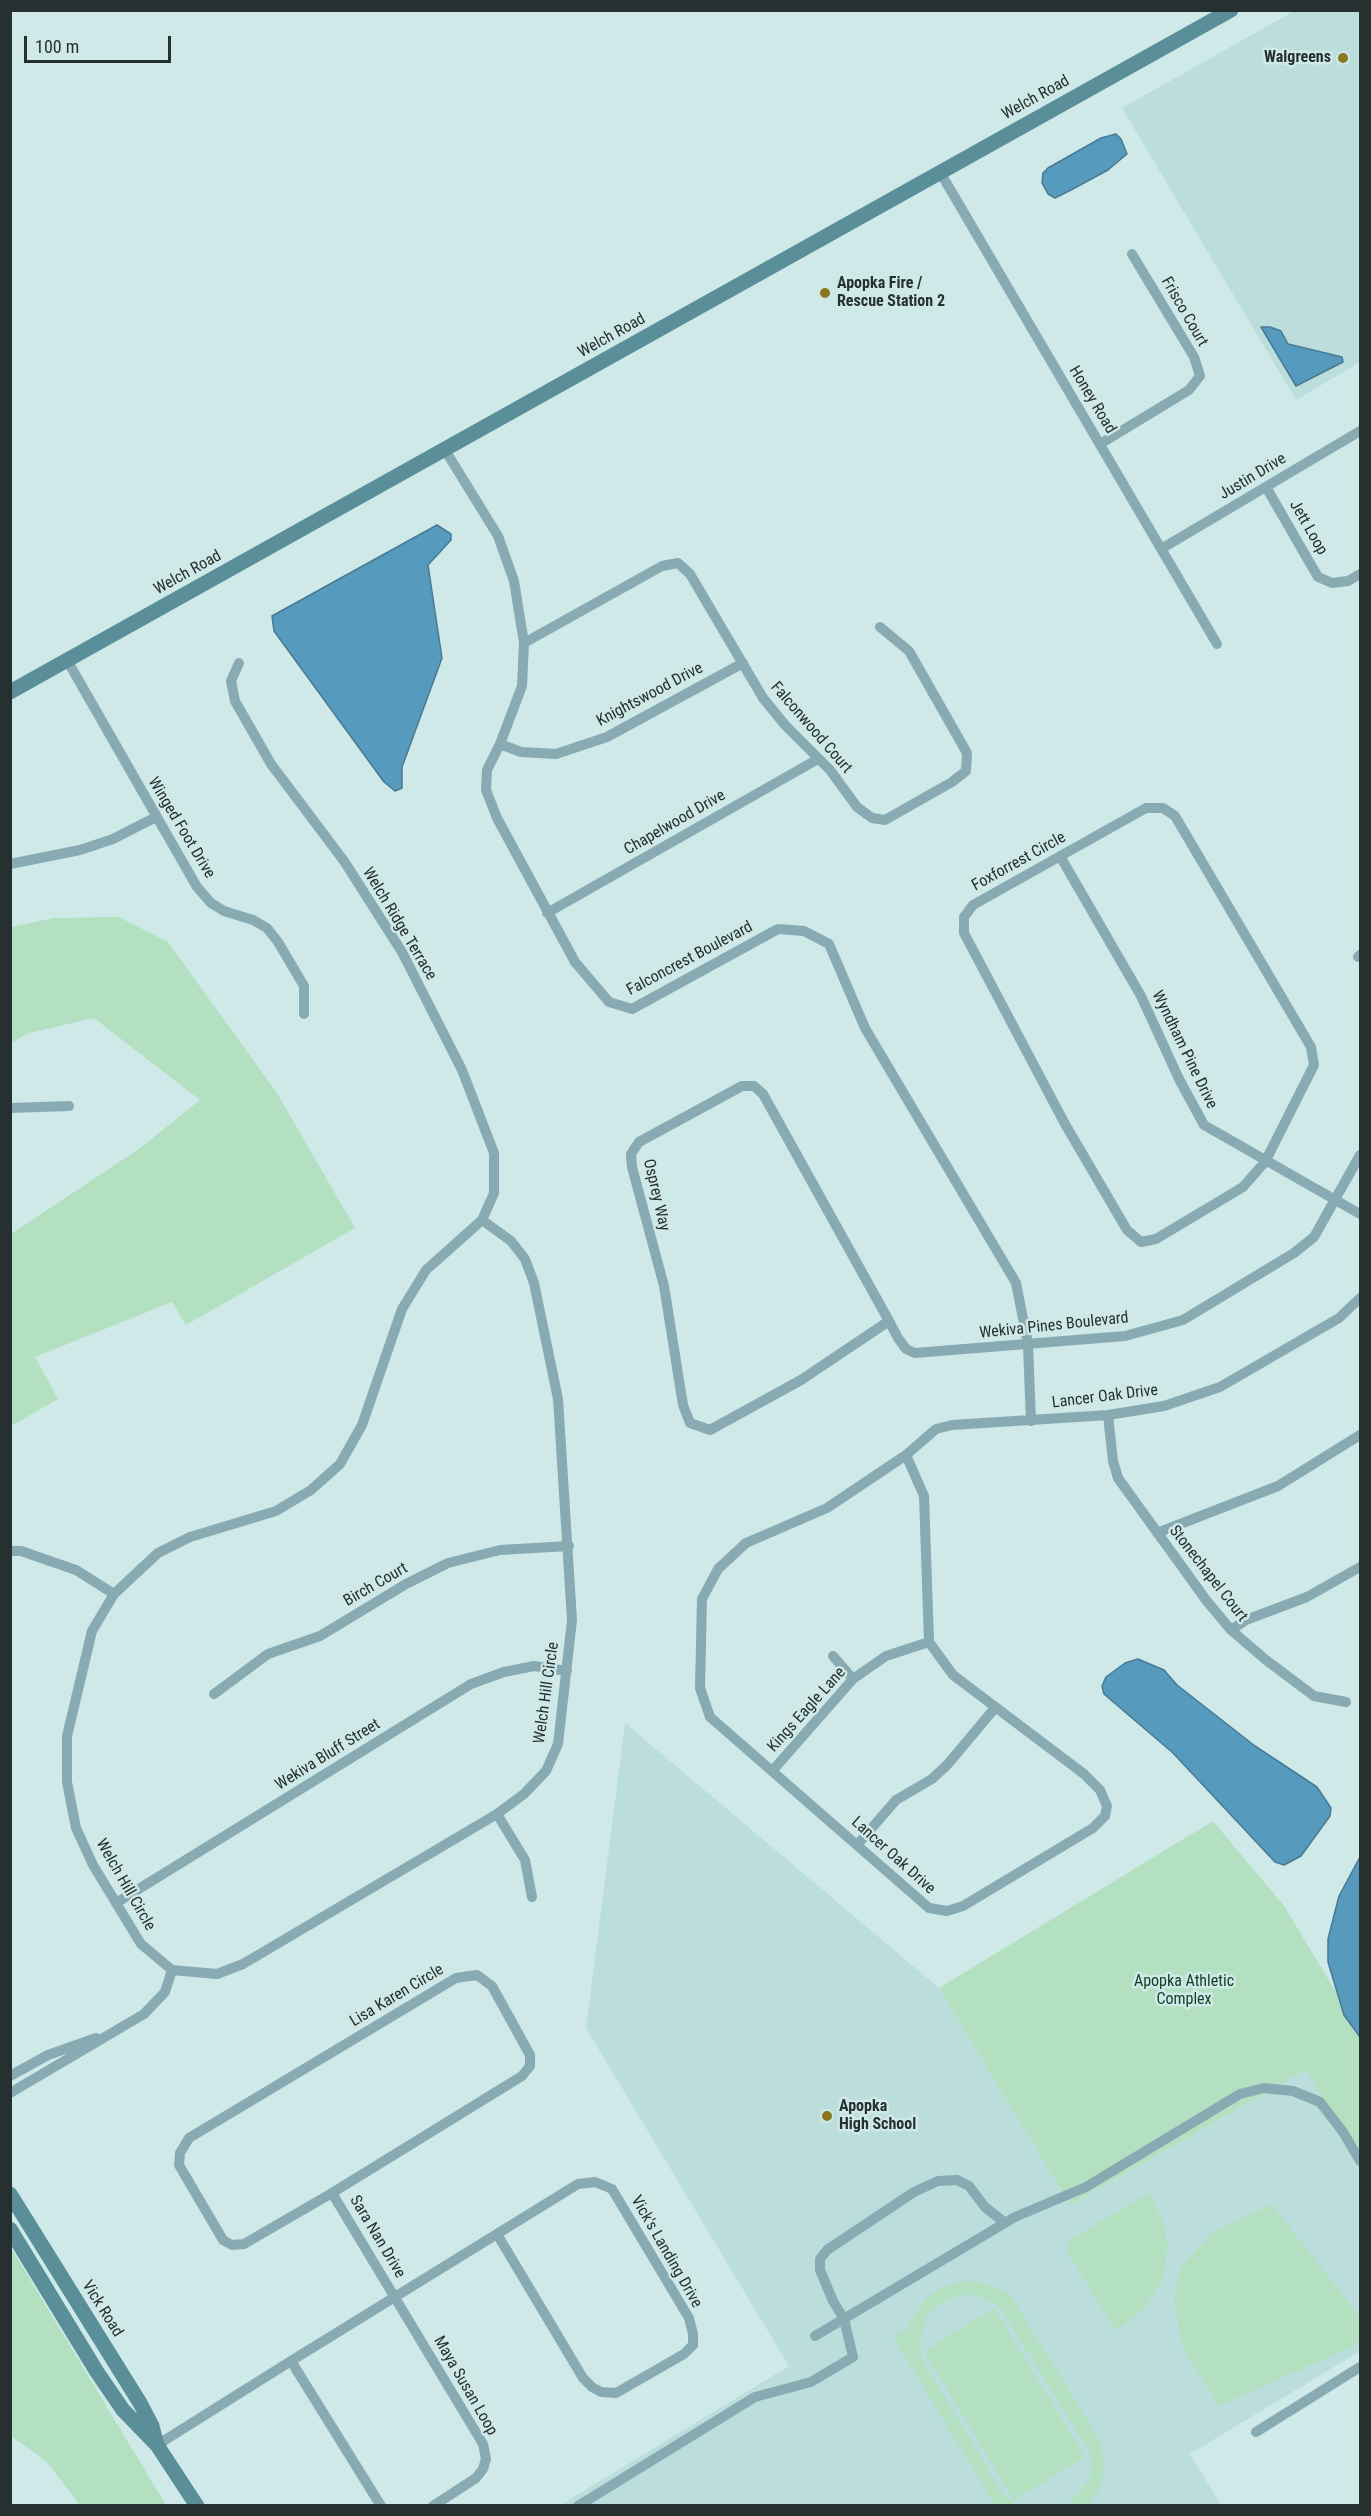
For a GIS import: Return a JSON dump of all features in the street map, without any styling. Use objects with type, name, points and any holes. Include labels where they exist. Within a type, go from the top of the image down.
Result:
[{"type":"street","name":"Welch Road","points":[[10,692],[1231,10]]},
{"type":"street","name":"Honey Road","points":[[940,172],[1217,644]]},
{"type":"street","name":"Frisco Court","points":[[1100,444],[1189,390],[1200,376],[1194,357],[1132,254]]},
{"type":"street","name":"Justin Drive","points":[[1161,549],[1360,431]]},
{"type":"street","name":"Falconcrest Boulevard","points":[[445,450],[498,536],[513,581],[524,643],[522,686],[500,744],[487,770],[486,790],[497,818],[574,962],[609,1002],[632,1009],[778,929],[804,931],[829,944],[866,1028],[1016,1282],[1028,1344],[1031,1421]]},
{"type":"street","name":"Jett Loop","points":[[1266,487],[1318,577],[1332,583],[1348,581],[1360,574]]},
{"type":"street","name":"Falconwood Court","points":[[524,643],[662,566],[678,563],[690,574],[763,698],[830,770],[856,807],[872,818],[885,819],[952,782],[966,771],[967,753],[909,651],[880,627]]},
{"type":"street","name":"Winged Foot Drive","points":[[67,660],[197,887],[211,903],[224,911],[253,920],[267,928],[278,942],[304,986],[304,1014]]},
{"type":"street","name":"Welch Ridge Terrace","points":[[239,663],[231,681],[235,702],[271,764],[344,861],[402,952],[462,1070],[494,1153],[494,1194],[482,1220]]},
{"type":"street","name":"Knightswood Drive","points":[[500,744],[521,752],[556,754],[607,737],[743,663]]},
{"type":"street","name":"Chapelwood Drive","points":[[547,913],[818,759]]},
{"type":"street","name":"Foxforrest Circle","points":[[1146,808],[1163,808],[1175,816],[1311,1047],[1314,1065],[1265,1162],[1243,1187],[1156,1239],[1141,1242],[1127,1230],[1065,1124],[964,933],[964,917],[973,904],[1146,808]]},
{"type":"street","points":[[10,864],[80,850],[113,838],[156,817]]},
{"type":"street","name":"Wyndham Pine Drive","points":[[1060,856],[1141,996],[1179,1079],[1204,1125],[1265,1162],[1360,1214]]},
{"type":"street","name":"Osprey Way","points":[[889,1321],[801,1380],[710,1430],[690,1423],[683,1405],[664,1286],[632,1167],[631,1154],[639,1142],[742,1086],[754,1086],[763,1094],[906,1349],[915,1353],[965,1351]]},
{"type":"street","points":[[10,1108],[69,1106]]},
{"type":"street","name":"Wekiva Pines Boulevard","points":[[965,1351],[1125,1336],[1183,1320],[1294,1253],[1314,1237],[1360,1155]]},
{"type":"street","name":"Welch Hill Circle","points":[[482,1220],[511,1241],[525,1259],[534,1283],[558,1399],[572,1620],[558,1744],[546,1771],[524,1794],[497,1814],[243,1964],[217,1974],[172,1970],[141,1944],[93,1864],[76,1828],[67,1782],[67,1736],[92,1631],[114,1594],[158,1553],[190,1537],[276,1512],[311,1490],[340,1464],[362,1425],[402,1309],[426,1270],[482,1220]]},
{"type":"street","name":"Lancer Oak Drive","points":[[929,1642],[953,1676],[994,1709],[1084,1774],[1100,1790],[1107,1806],[1105,1816],[1093,1828],[963,1906],[947,1911],[929,1908],[710,1717],[700,1688],[702,1599],[718,1569],[746,1543],[827,1508],[906,1455],[936,1429],[951,1425],[1108,1415],[1164,1406],[1220,1387],[1339,1318],[1360,1298]]},
{"type":"street","name":"Stonechapel Court","points":[[1108,1415],[1113,1461],[1118,1478],[1231,1630],[1314,1696],[1346,1702]]},
{"type":"street","points":[[1157,1533],[1278,1486],[1360,1435]]},
{"type":"street","points":[[906,1455],[924,1496],[929,1642]]},
{"type":"street","name":"Birch Court","points":[[214,1694],[268,1654],[320,1636],[406,1584],[448,1563],[500,1550],[569,1546]]},
{"type":"street","points":[[10,1551],[21,1551],[76,1570],[114,1594]]},
{"type":"street","points":[[1231,1630],[1246,1620],[1307,1597],[1360,1567]]},
{"type":"street","name":"Kings Eagle Lane","points":[[773,1770],[853,1679],[886,1656],[929,1642]]},
{"type":"street","points":[[833,1656],[853,1679]]},
{"type":"street","name":"Wekiva Bluff Street","points":[[116,1903],[471,1684],[504,1672],[534,1666],[567,1671]]},
{"type":"street","points":[[858,1844],[896,1800],[932,1779],[948,1764],[994,1709]]},
{"type":"street","points":[[497,1814],[525,1860],[532,1897]]},
{"type":"street","points":[[10,2093],[144,2014],[165,1992],[172,1970]]},
{"type":"street","name":"Lisa Karen Circle","points":[[477,1975],[492,1986],[530,2055],[530,2066],[522,2076],[333,2193],[244,2244],[232,2245],[223,2240],[179,2166],[180,2153],[189,2138],[456,1978],[477,1975]]},
{"type":"street","points":[[10,2076],[48,2055],[115,2030]]},
{"type":"street","points":[[815,2336],[1005,2223],[1086,2187],[1240,2094],[1264,2088],[1293,2091],[1320,2102],[1343,2132],[1360,2161]]},
{"type":"street","points":[[578,2505],[755,2397],[811,2382],[853,2357],[844,2319],[824,2280],[820,2259],[827,2250],[914,2192],[938,2181],[957,2180],[969,2186],[985,2207],[1005,2223]]},
{"type":"street","name":"Vick's Landing Drive","points":[[157,2445],[291,2361],[578,2184],[595,2182],[612,2189],[688,2318],[693,2334],[693,2345],[684,2354],[616,2393],[601,2392],[592,2388],[583,2378],[497,2234]]},
{"type":"street","name":"Sara Nan Drive","points":[[333,2193],[395,2297]]},
{"type":"street","name":"Vick Road","points":[[10,2194],[140,2403],[152,2426],[157,2445]]},
{"type":"street","name":"Vick Road","points":[[10,2229],[97,2372],[123,2410],[157,2445],[197,2505]]},
{"type":"street","name":"Maya Susan Loop","points":[[395,2297],[483,2444],[486,2459],[483,2469],[476,2478],[433,2505]]},
{"type":"street","points":[[291,2361],[381,2505]]},
{"type":"street","points":[[1256,2432],[1360,2367]]},
{"type":"shaded area","points":[[1294,11],[1360,11],[1360,362],[1296,400],[1122,108]]},
{"type":"shaded area","name":"Apopka High School","points":[[625,1723],[939,1988],[1070,2205],[1306,2070],[1360,2161],[1360,2351],[1190,2454],[1221,2505],[559,2506],[789,2366],[586,2028]]},
{"type":"green space","points":[[119,917],[168,942],[277,1093],[355,1228],[186,1325],[172,1302],[35,1357],[58,1399],[11,1426],[11,1234],[139,1149],[200,1100],[94,1018],[29,1033],[11,1043],[11,927],[54,918]]},
{"type":"green space","name":"Apopka Athletic Complex","points":[[1213,1821],[1284,1906],[1356,2025],[1360,2026],[1360,2161],[1306,2070],[1070,2205],[939,1988]]},
{"type":"green space","points":[[1149,2193],[1163,2221],[1167,2244],[1166,2265],[1162,2281],[1144,2309],[1116,2331],[1065,2248],[1070,2240]]},
{"type":"green space","points":[[1272,2204],[1360,2317],[1360,2339],[1354,2346],[1219,2406],[1182,2346],[1174,2301],[1180,2269],[1213,2232]]},
{"type":"green space","points":[[10,2248],[166,2505],[80,2505],[46,2461],[11,2436]]},
{"type":"green space","points":[[968,2280],[993,2286],[1007,2293],[1014,2301],[1099,2439],[1104,2459],[1104,2475],[1098,2492],[1089,2505],[1068,2505],[1088,2481],[1092,2466],[1088,2449],[997,2303],[970,2294],[945,2300],[930,2312],[924,2323],[920,2348],[922,2359],[1002,2492],[1017,2505],[997,2505],[992,2500],[893,2337],[904,2329],[908,2333],[910,2321],[926,2298],[943,2287]]},
{"type":"green space","points":[[994,2308],[1085,2457],[1014,2500],[924,2351]]},
{"type":"water","points":[[1116,134],[1121,139],[1127,154],[1108,170],[1071,190],[1055,198],[1048,194],[1042,183],[1043,173],[1048,168],[1101,138]]},
{"type":"water","points":[[1261,327],[1281,331],[1288,344],[1342,357],[1343,362],[1296,386]]},
{"type":"water","points":[[437,525],[451,534],[451,540],[428,565],[442,658],[402,767],[402,788],[395,791],[384,782],[274,631],[272,616]]},
{"type":"water","points":[[1138,1659],[1164,1670],[1177,1685],[1255,1746],[1317,1787],[1331,1808],[1330,1816],[1301,1856],[1284,1865],[1275,1862],[1173,1753],[1104,1694],[1102,1686],[1106,1677],[1125,1663]]},
{"type":"water","points":[[1360,1857],[1360,2037],[1344,2015],[1328,1962],[1328,1939],[1339,1896]]},
{"type":"place","name":"Walgreens","points":[[1343,58]]},
{"type":"place","name":"Apopka Fire / Rescue Station 2","points":[[825,293]]},
{"type":"place","name":"Apopka High School","points":[[827,2116]]}]
